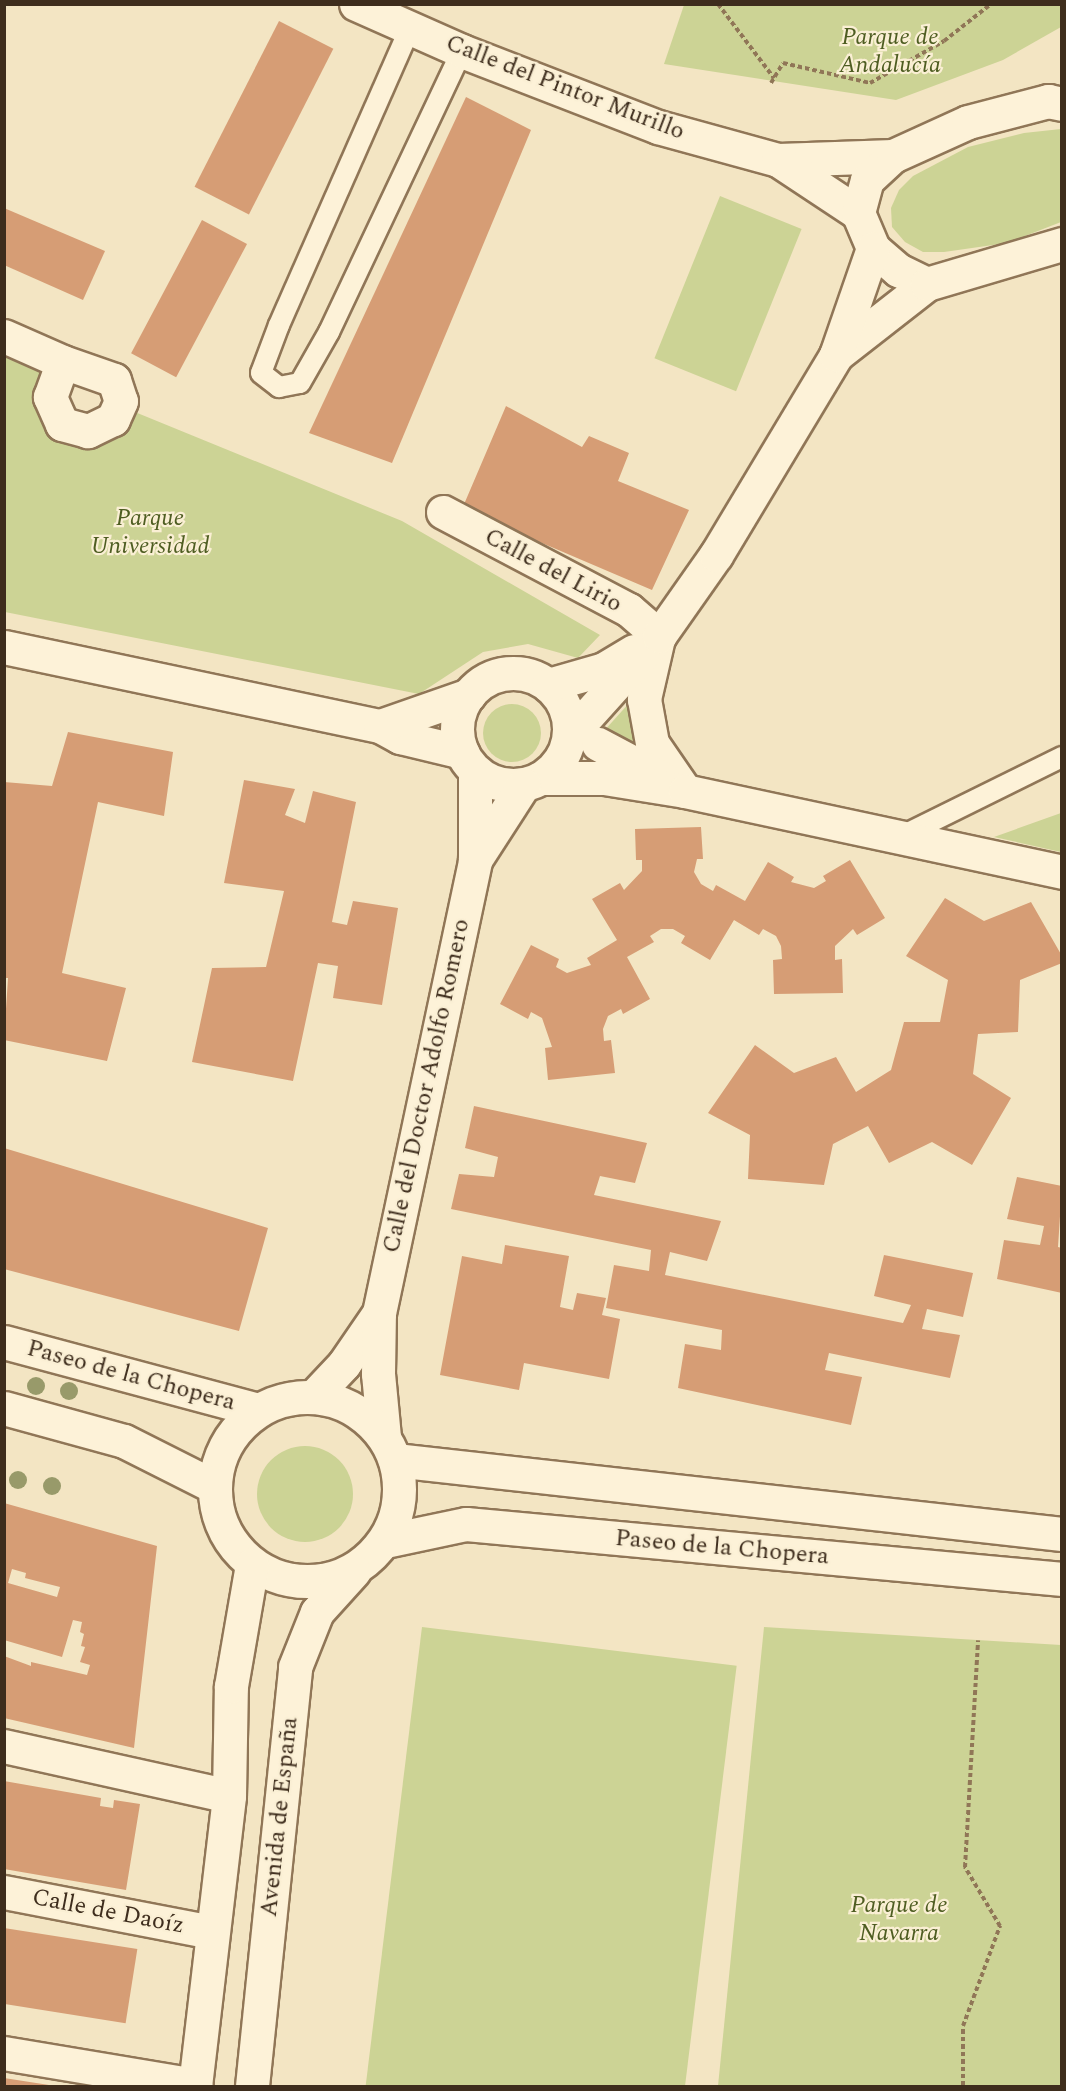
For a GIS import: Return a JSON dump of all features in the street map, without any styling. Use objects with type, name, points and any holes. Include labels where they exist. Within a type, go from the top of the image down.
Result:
[{"type":"street","name":"Calle del Pintor Murillo","points":[[356,4],[462,51],[658,127],[778,160],[893,156]]},
{"type":"street","points":[[927,284],[898,270],[873,248],[858,213],[867,180],[893,156],[968,122],[1057,100]]},
{"type":"street","name":"Calle del Pintor Murillo","points":[[778,160],[858,213]]},
{"type":"street","points":[[836,355],[927,284],[1062,244]]},
{"type":"street","points":[[532,781],[584,740],[697,586],[836,355],[873,248]]},
{"type":"street","points":[[4,336],[63,362]]},
{"type":"street","name":"Calle del Lirio","points":[[442,512],[629,610],[659,636]]},
{"type":"street","points":[[548,686],[604,669],[659,636]]},
{"type":"street","points":[[659,636],[644,699],[652,743],[685,791]]},
{"type":"street","points":[[4,647],[380,726],[400,737],[469,761],[507,785],[532,781],[604,778],[685,791],[896,839],[1062,872]]},
{"type":"street","points":[[380,726],[469,694],[498,675],[533,677],[548,686],[561,699],[568,717],[584,740],[685,791]]},
{"type":"street","points":[[469,694],[457,722],[469,761]]},
{"type":"street","name":"Calle del Doctor Adolfo Romero","points":[[379,1313],[475,860],[469,761]]},
{"type":"street","name":"Calle del Doctor Adolfo Romero","points":[[475,860],[532,781]]},
{"type":"street","points":[[314,1396],[344,1364],[379,1313]]},
{"type":"street","points":[[379,1313],[378,1374],[399,1502],[385,1541],[357,1568],[322,1581],[285,1580],[252,1565],[223,1530],[213,1486],[226,1443],[257,1410],[284,1399],[314,1396],[354,1409],[390,1448]]},
{"type":"street","name":"Paseo de la Chopera","points":[[4,1342],[257,1410]]},
{"type":"street","points":[[4,1408],[124,1441],[213,1486]]},
{"type":"street","name":"Paseo de la Chopera","points":[[390,1448],[1062,1534]]},
{"type":"street","name":"Paseo de la Chopera","points":[[385,1541],[466,1524],[1062,1579]]},
{"type":"street","points":[[4,2053],[195,2086],[211,1932],[229,1796],[231,1686],[252,1565]]},
{"type":"street","name":"Avenida de España","points":[[252,2086],[295,1667],[317,1612],[357,1568]]},
{"type":"street","points":[[4,1746],[229,1796]]},
{"type":"street","name":"Calle de Daoíz","points":[[4,1892],[211,1932]]},
{"type":"lane","points":[[410,28],[275,335],[261,373],[279,387],[300,383],[329,332],[462,51]]},
{"type":"lane","points":[[896,839],[1062,758]]},
{"type":"path","points":[[718,4],[772,81],[783,63],[870,83],[944,41],[992,4]]},
{"type":"path","points":[[963,2086],[963,2026],[1000,1926],[965,1867],[978,1640]]},
{"type":"green space","name":"Parque de Andalucía","points":[[684,5],[1061,5],[1061,27],[1003,60],[896,100],[664,64]]},
{"type":"green space","points":[[1061,129],[1061,222],[1007,243],[944,252],[923,252],[905,242],[892,227],[891,208],[899,190],[913,176],[968,147],[1024,133]]},
{"type":"green space","points":[[720,196],[802,229],[736,391],[654,358]]},
{"type":"green space","name":"Parque Universidad","points":[[4,350],[39,364],[51,421],[130,410],[402,521],[600,635],[578,658],[528,644],[483,652],[419,694],[5,612]]},
{"type":"green space","points":[[631,701],[644,757],[603,732]]},
{"type":"green space","points":[[506,704],[518,704],[533,712],[541,727],[541,739],[533,754],[518,762],[506,762],[491,754],[483,739],[483,727],[491,712]]},
{"type":"green space","points":[[1061,813],[1061,852],[994,837]]},
{"type":"green space","points":[[305,1446],[323,1450],[339,1460],[349,1476],[353,1494],[349,1512],[339,1528],[323,1538],[305,1542],[287,1538],[271,1528],[261,1512],[257,1494],[261,1476],[271,1460],[287,1450]]},
{"type":"green space","points":[[422,1627],[737,1666],[685,2086],[366,2086]]},
{"type":"green space","name":"Parque de Navarra","points":[[764,1627],[1061,1645],[1060,2086],[718,2086]]},
{"type":"building","points":[[279,21],[333,49],[249,214],[195,187]]},
{"type":"building","points":[[466,97],[531,130],[392,463],[309,433]]},
{"type":"building","points":[[4,208],[105,251],[83,300],[4,265]]},
{"type":"building","points":[[202,220],[247,244],[176,377],[131,353]]},
{"type":"building","points":[[506,406],[582,447],[589,436],[629,453],[618,481],[689,510],[652,590],[462,509]]},
{"type":"building","points":[[68,732],[173,752],[164,816],[98,802],[62,973],[126,988],[107,1061],[4,1040],[8,978],[4,978],[4,782],[52,786]]},
{"type":"building","points":[[244,780],[295,789],[285,815],[305,823],[313,791],[356,802],[332,922],[347,925],[353,901],[398,908],[382,1005],[333,998],[338,966],[318,963],[293,1081],[192,1062],[212,968],[266,967],[284,891],[224,883]]},
{"type":"building","points":[[701,827],[703,859],[697,859],[694,872],[701,884],[713,891],[716,885],[745,901],[768,862],[794,877],[791,882],[814,888],[826,881],[823,876],[850,860],[885,918],[857,935],[853,929],[835,946],[835,960],[842,959],[843,993],[774,994],[773,960],[782,959],[781,946],[776,936],[763,929],[759,935],[734,920],[710,960],[681,943],[685,936],[673,929],[661,929],[650,936],[654,942],[627,957],[650,999],[623,1014],[621,1009],[608,1016],[603,1029],[604,1041],[611,1040],[615,1073],[548,1080],[545,1048],[552,1047],[542,1018],[531,1012],[528,1019],[500,1004],[531,945],[559,959],[556,967],[567,973],[591,965],[587,958],[617,940],[592,899],[620,883],[624,890],[642,871],[642,860],[636,860],[635,829]]},
{"type":"building","points":[[945,898],[984,921],[1031,902],[1062,956],[1062,963],[1020,980],[1018,1032],[978,1034],[973,1074],[1011,1098],[972,1165],[932,1142],[889,1163],[868,1126],[833,1144],[824,1185],[748,1179],[750,1135],[708,1113],[755,1045],[794,1073],[836,1057],[856,1092],[891,1070],[904,1022],[940,1022],[948,980],[906,956]]},
{"type":"building","points":[[474,1106],[647,1143],[635,1183],[600,1176],[594,1195],[721,1221],[707,1261],[670,1252],[665,1275],[903,1323],[911,1305],[874,1296],[884,1255],[973,1273],[963,1317],[927,1309],[922,1329],[960,1335],[950,1378],[829,1353],[825,1370],[862,1377],[851,1425],[678,1388],[685,1344],[721,1350],[722,1330],[606,1308],[614,1265],[649,1271],[651,1250],[451,1209],[459,1174],[494,1177],[498,1157],[465,1148]]},
{"type":"building","points":[[4,1148],[268,1228],[239,1331],[4,1269]]},
{"type":"building","points":[[1017,1177],[1062,1186],[1058,1247],[1062,1248],[1062,1293],[997,1279],[1004,1240],[1040,1245],[1044,1226],[1007,1219]]},
{"type":"building","points":[[505,1245],[569,1256],[560,1307],[573,1310],[577,1293],[606,1298],[602,1315],[620,1319],[609,1379],[524,1363],[519,1390],[440,1375],[462,1256],[502,1264]]},
{"type":"building","points":[[4,1503],[157,1546],[134,1748],[4,1718],[4,1656],[31,1666],[31,1662],[87,1675],[90,1665],[80,1662],[85,1647],[81,1646],[84,1634],[80,1632],[82,1622],[73,1620],[62,1657],[4,1640]],"holes":[[[12,1569],[26,1573],[25,1578],[60,1587],[57,1597],[8,1583]]]},
{"type":"building","points":[[4,1781],[101,1798],[100,1806],[113,1808],[114,1800],[140,1804],[126,1890],[4,1869]]},
{"type":"building","points":[[4,1928],[137,1949],[126,2023],[4,2004]]},
{"type":"building","points":[[4,2078],[49,2085],[49,2086],[4,2086]]}]
